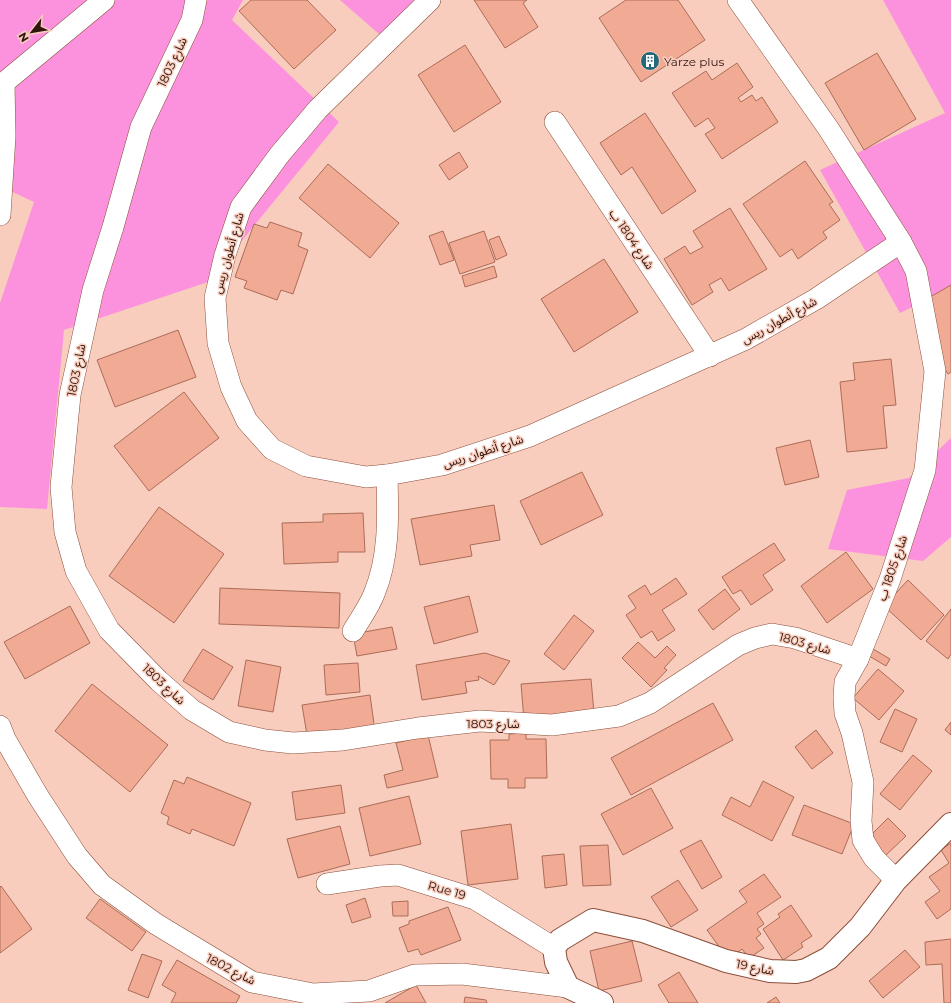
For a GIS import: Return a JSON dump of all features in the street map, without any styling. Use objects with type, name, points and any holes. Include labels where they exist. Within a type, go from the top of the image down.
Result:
[{"type":"street","points":[[0,215],[5,136],[2,84],[104,0]]},
{"type":"street","name":"شارع 1803","points":[[196,0],[192,20],[141,127],[113,227],[93,290],[70,395],[61,487],[65,532],[76,571],[109,630],[159,681],[192,710],[229,732],[266,740],[293,743],[343,740],[418,728],[480,721],[552,725],[619,716],[650,703],[738,645],[755,638],[772,634],[795,638],[858,659]]},
{"type":"street","name":"شارع أنطوان ريس","points":[[430,0],[318,109],[280,154],[241,207],[225,256],[215,298],[218,343],[231,387],[247,421],[272,449],[306,466],[366,477],[387,475],[442,465],[530,436],[746,339],[816,299],[901,242]]},
{"type":"street","points":[[738,0],[828,128],[901,242]]},
{"type":"street","name":"شارع 1804 ب","points":[[555,122],[710,356]]},
{"type":"street","name":"شارع 1805 ب","points":[[896,880],[874,858],[863,840],[862,782],[852,733],[845,713],[844,697],[845,682],[858,659],[890,579],[925,470],[935,371],[916,271],[901,242]]},
{"type":"street","points":[[353,631],[374,594],[385,553],[388,519],[387,475]]},
{"type":"street","name":"شارع 1802","points":[[0,726],[5,739],[38,796],[78,856],[102,885],[156,924],[252,982],[313,994],[370,991],[415,975],[462,974],[568,987]]},
{"type":"street","name":"شارع 19","points":[[554,948],[560,940],[593,920],[643,930],[726,961],[770,971],[796,972],[806,970],[829,958],[860,927],[896,880],[951,824]]},
{"type":"street","name":"Rue 19","points":[[327,884],[380,876],[398,875],[476,898],[554,948]]},
{"type":"street","points":[[554,948],[556,962],[568,987],[602,1003]]},
{"type":"shaded area","points":[[0,0],[243,0],[232,20],[339,122],[208,282],[64,330],[47,509],[0,507],[0,303],[34,202],[0,186]]},
{"type":"shaded area","points":[[340,0],[422,0],[379,34]]},
{"type":"shaded area","points":[[883,0],[951,0],[951,288],[900,313],[820,170],[945,113]]},
{"type":"shaded area","points":[[951,438],[951,537],[923,561],[828,549],[847,490],[909,478]]},
{"type":"building","points":[[251,0],[307,0],[336,30],[294,69],[239,11]]},
{"type":"building","points":[[474,0],[527,0],[523,3],[538,27],[505,48]]},
{"type":"building","name":"Yarze plus","points":[[626,0],[678,0],[705,40],[641,82],[599,18]]},
{"type":"building","points":[[465,45],[501,102],[454,132],[418,75]]},
{"type":"building","points":[[877,53],[916,119],[864,150],[825,83]]},
{"type":"building","points":[[737,63],[753,87],[738,98],[741,102],[752,95],[756,101],[762,97],[778,122],[722,159],[705,134],[715,128],[708,118],[695,127],[672,93],[706,71],[712,80]]},
{"type":"building","points":[[645,113],[696,191],[662,214],[632,167],[621,175],[600,143]]},
{"type":"building","points":[[459,152],[468,167],[449,180],[439,165]]},
{"type":"building","points":[[805,161],[833,202],[829,204],[840,220],[823,232],[827,238],[798,259],[792,249],[780,257],[743,204]]},
{"type":"building","points":[[328,164],[399,223],[370,258],[299,198]]},
{"type":"building","points":[[730,208],[767,269],[729,291],[721,278],[709,285],[713,292],[692,305],[664,259],[685,246],[690,254],[703,247],[693,231]]},
{"type":"building","points":[[270,222],[302,233],[298,246],[308,250],[293,294],[281,290],[277,300],[244,288],[247,281],[235,277],[254,224],[267,228]]},
{"type":"building","points":[[443,231],[454,260],[440,265],[429,236]]},
{"type":"building","points":[[484,231],[495,262],[460,274],[449,243]]},
{"type":"building","points":[[499,236],[507,255],[496,260],[489,240]]},
{"type":"building","points":[[604,259],[638,312],[574,352],[541,299]]},
{"type":"building","points":[[494,266],[497,277],[465,287],[462,276]]},
{"type":"building","points":[[951,285],[951,372],[948,374],[936,354],[925,300]]},
{"type":"building","points":[[178,330],[196,377],[115,407],[97,360]]},
{"type":"building","points":[[891,359],[896,405],[883,406],[887,448],[847,452],[840,382],[855,380],[853,363]]},
{"type":"building","points":[[184,392],[219,438],[149,491],[114,446]]},
{"type":"building","points":[[810,440],[819,477],[785,485],[776,448]]},
{"type":"building","points":[[582,472],[603,515],[541,545],[520,501]]},
{"type":"building","points":[[494,505],[500,540],[470,545],[472,556],[420,565],[411,519]]},
{"type":"building","points":[[159,507],[224,554],[174,623],[109,576]]},
{"type":"building","points":[[363,513],[365,552],[338,552],[338,562],[284,564],[282,523],[323,522],[323,514]]},
{"type":"building","points":[[774,543],[785,560],[763,575],[773,590],[751,605],[741,590],[733,594],[722,577]]},
{"type":"building","points":[[846,552],[873,589],[827,623],[801,586]]},
{"type":"building","points":[[676,578],[687,594],[662,610],[675,630],[658,641],[652,631],[641,638],[626,615],[636,608],[628,596],[645,585],[651,595]]},
{"type":"building","points":[[908,580],[944,615],[921,640],[884,606]]},
{"type":"building","points":[[220,588],[340,593],[339,628],[219,624]]},
{"type":"building","points":[[725,589],[740,609],[713,630],[698,610]]},
{"type":"building","points":[[469,596],[478,632],[434,644],[424,607]]},
{"type":"building","points":[[70,606],[90,643],[25,679],[4,642]]},
{"type":"building","points":[[951,609],[951,654],[948,659],[926,641]]},
{"type":"building","points":[[574,615],[594,631],[564,670],[544,654]]},
{"type":"building","points":[[392,627],[397,649],[357,656],[353,634]]},
{"type":"building","points":[[638,642],[655,658],[667,646],[676,655],[664,668],[667,670],[651,687],[622,658]]},
{"type":"building","points":[[868,646],[890,659],[886,666],[864,653]]},
{"type":"building","points":[[203,649],[233,667],[213,700],[183,681]]},
{"type":"building","points":[[485,653],[510,661],[494,685],[478,676],[479,680],[465,682],[467,693],[422,700],[416,665]]},
{"type":"building","points":[[246,660],[281,667],[273,712],[238,706]]},
{"type":"building","points":[[358,663],[360,692],[326,695],[324,665]]},
{"type":"building","points":[[878,669],[904,691],[879,720],[853,698]]},
{"type":"building","points":[[591,679],[594,713],[524,720],[521,684]]},
{"type":"building","points":[[92,684],[168,745],[130,792],[55,731]]},
{"type":"building","points":[[370,695],[375,731],[308,741],[302,705]]},
{"type":"building","points":[[713,703],[733,740],[631,795],[611,758]]},
{"type":"building","points":[[895,709],[917,719],[902,752],[880,742]]},
{"type":"building","points":[[951,722],[951,735],[945,730]]},
{"type":"building","points":[[816,730],[833,753],[812,769],[795,747]]},
{"type":"building","points":[[526,733],[526,739],[546,739],[547,778],[525,778],[525,788],[508,788],[508,779],[491,779],[490,740],[509,740],[509,734]]},
{"type":"building","points":[[428,735],[438,777],[387,788],[384,775],[403,770],[396,743]]},
{"type":"building","points":[[913,755],[932,771],[900,810],[880,794]]},
{"type":"building","points":[[187,777],[251,803],[234,846],[192,829],[190,834],[167,824],[169,817],[161,813],[174,780],[184,784]]},
{"type":"building","points":[[763,781],[794,797],[772,841],[722,815],[731,797],[750,807]]},
{"type":"building","points":[[341,785],[345,813],[296,820],[292,792]]},
{"type":"building","points":[[651,788],[673,828],[623,855],[601,814]]},
{"type":"building","points":[[409,796],[421,844],[370,856],[359,808]]},
{"type":"building","points":[[804,805],[854,824],[842,854],[792,835]]},
{"type":"building","points":[[888,818],[906,836],[884,857],[867,839]]},
{"type":"building","points":[[511,824],[518,879],[468,885],[461,831]]},
{"type":"building","points":[[340,826],[350,864],[298,878],[287,839]]},
{"type":"building","points":[[701,840],[722,877],[702,889],[680,851]]},
{"type":"building","points":[[951,843],[951,909],[937,919],[925,902],[940,891],[929,877],[949,863],[941,850]]},
{"type":"building","points":[[608,845],[611,885],[583,886],[580,846]]},
{"type":"building","points":[[564,854],[567,885],[545,888],[542,856]]},
{"type":"building","points":[[764,874],[781,897],[757,913],[764,924],[757,929],[761,934],[756,938],[764,948],[749,958],[742,949],[728,959],[707,930],[747,902],[739,891]]},
{"type":"building","points":[[678,880],[698,910],[671,927],[651,897]]},
{"type":"building","points":[[1,886],[32,929],[0,953],[0,887]]},
{"type":"building","points":[[365,898],[371,917],[352,923],[346,905]]},
{"type":"building","points":[[100,899],[146,932],[132,951],[86,918]]},
{"type":"building","points":[[408,901],[408,916],[393,916],[392,902]]},
{"type":"building","points":[[791,905],[812,936],[801,943],[803,947],[783,960],[763,929],[780,917],[778,914]]},
{"type":"building","points":[[448,907],[461,940],[421,955],[418,949],[408,952],[399,928],[409,924],[409,921]]},
{"type":"building","points":[[951,939],[951,1003],[944,1003],[942,964],[926,965],[925,942]]},
{"type":"building","points":[[632,941],[642,981],[599,991],[590,951]]},
{"type":"building","points":[[905,950],[920,967],[883,998],[869,981]]},
{"type":"building","points":[[142,954],[162,961],[148,998],[128,990]]},
{"type":"building","points":[[177,960],[240,996],[236,1003],[171,1003],[176,993],[162,985]]},
{"type":"building","points":[[679,972],[698,1003],[669,1003],[658,985]]},
{"type":"building","points":[[416,985],[426,1003],[385,1003]]},
{"type":"building","points":[[465,997],[486,1000],[487,1003],[464,1003]]},
{"type":"building","points":[[776,997],[780,1003],[767,1003]]},
{"type":"place","name":"Yarze plus","points":[[650,61]]}]
